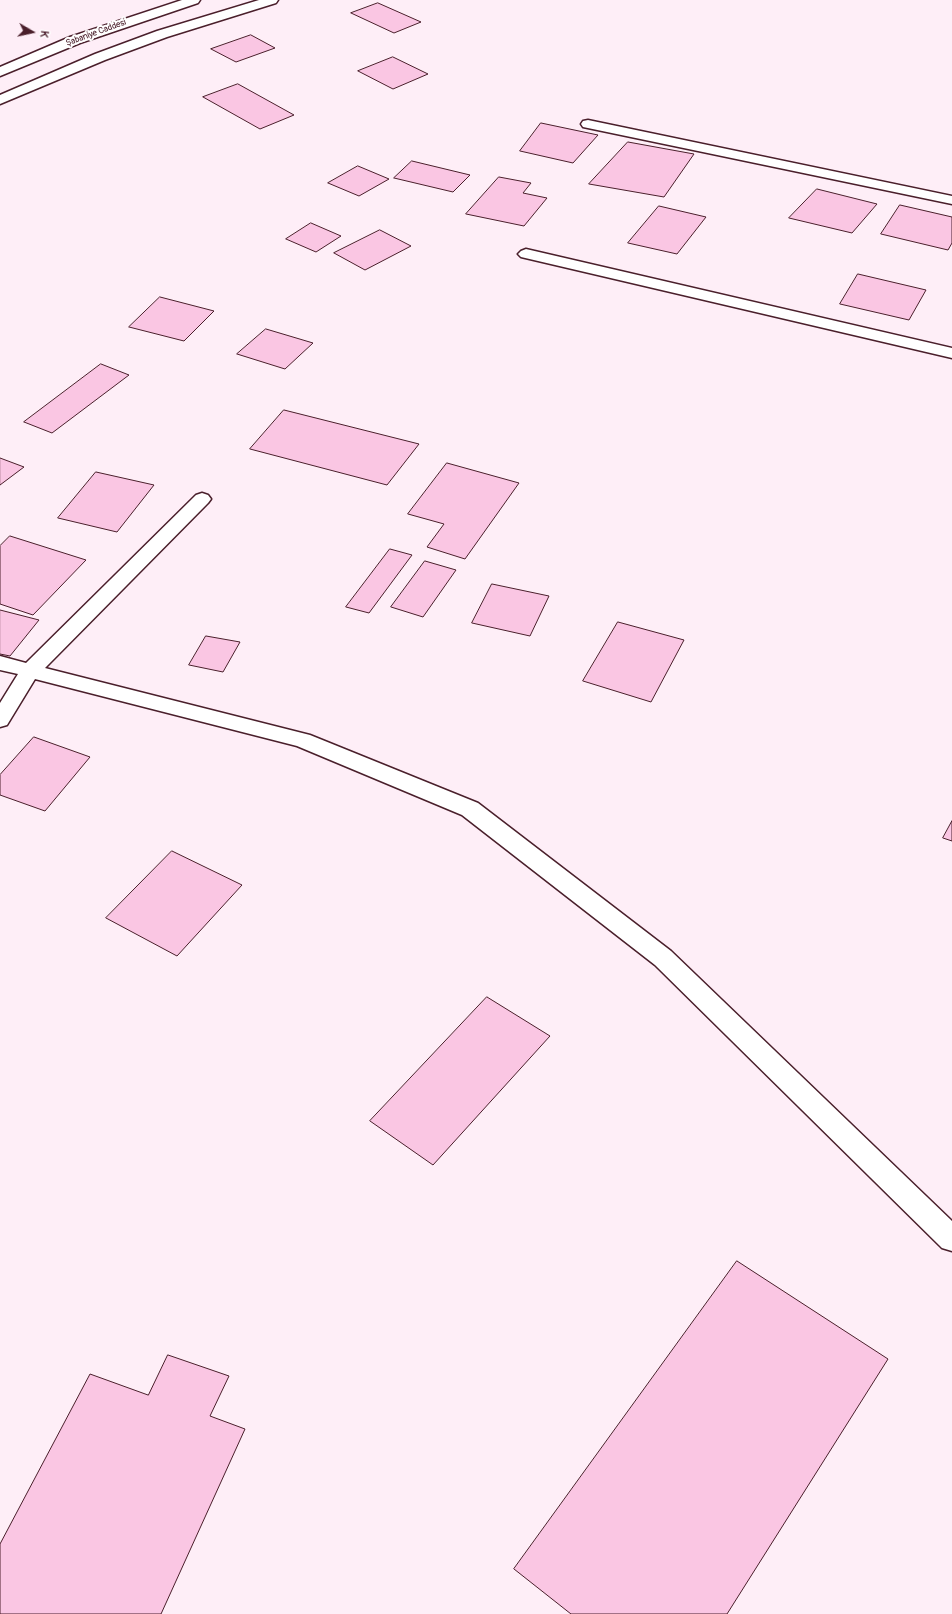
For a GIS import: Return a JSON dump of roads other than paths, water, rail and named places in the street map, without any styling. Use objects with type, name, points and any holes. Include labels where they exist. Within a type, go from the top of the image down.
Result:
[{"type":"main road","name":"Şabaniye Caddesi","points":[[0,72],[75,40],[194,0]]},
{"type":"main road","points":[[0,100],[148,39],[272,0]]},
{"type":"main road","points":[[588,124],[952,200]]},
{"type":"main road","points":[[526,254],[952,353]]},
{"type":"main road","points":[[0,720],[30,671],[202,500]]},
{"type":"main road","points":[[0,663],[303,740],[470,808],[663,958],[952,1239]]}]
